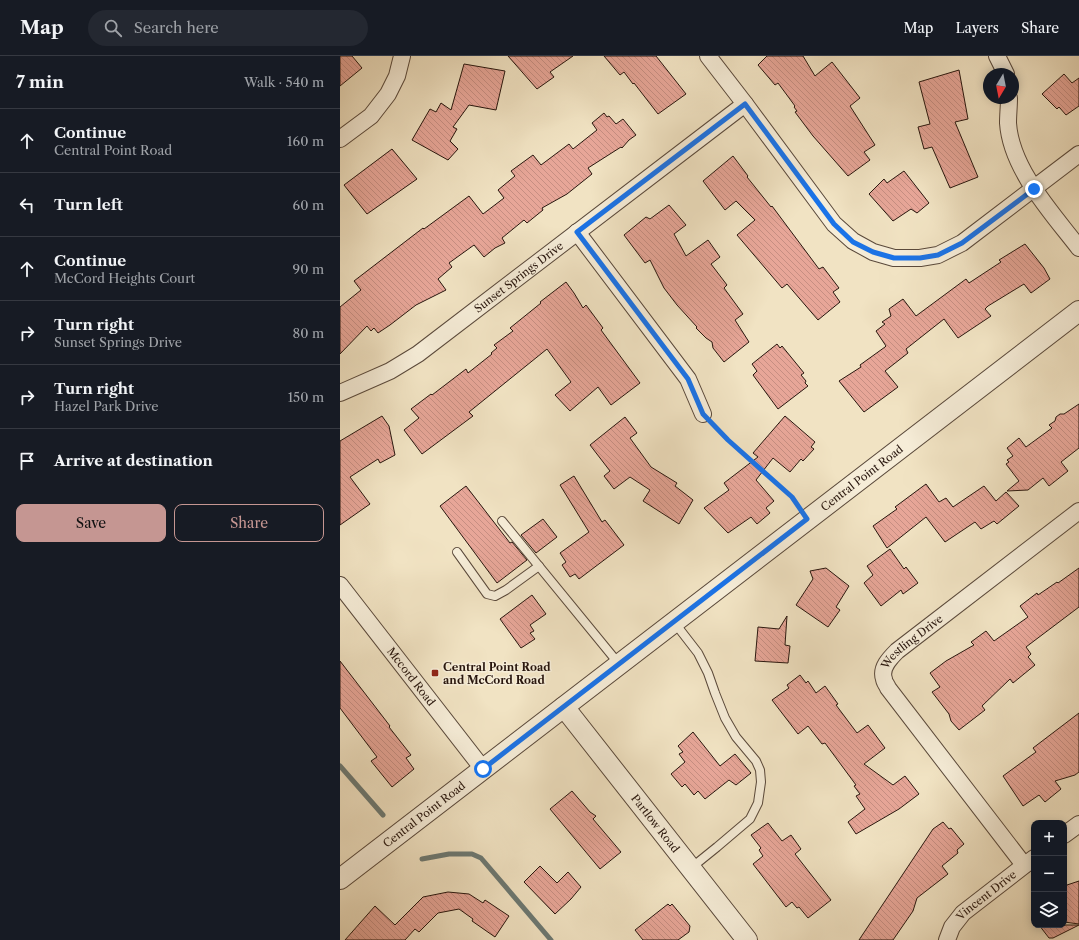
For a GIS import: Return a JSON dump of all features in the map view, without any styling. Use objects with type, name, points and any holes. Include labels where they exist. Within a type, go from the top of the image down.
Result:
[{"type":"street","points":[[340,139],[372,116],[388,94],[398,76],[402,56]]},
{"type":"street","points":[[708,56],[834,224],[853,242],[873,252],[894,258],[920,258],[938,255],[962,243],[1079,154]]},
{"type":"street","points":[[996,56],[1003,68]]},
{"type":"street","name":"Sunset Springs Drive","points":[[340,393],[390,371],[418,354],[745,104]]},
{"type":"street","points":[[1009,104],[1008,123],[1012,146],[1022,168],[1034,189],[1079,248]]},
{"type":"street","points":[[577,232],[688,379],[703,414]]},
{"type":"street","name":"Central Point Road","points":[[340,879],[1079,311]]},
{"type":"street","name":"Westling Drive","points":[[1029,862],[888,688],[884,679],[883,671],[888,660],[897,651],[1079,511]]},
{"type":"street","name":"Mccord Road","points":[[340,585],[483,769]]},
{"type":"street","name":"Partlow Road","points":[[564,707],[747,940]]},
{"type":"street","points":[[1067,833],[1079,824]]},
{"type":"street","name":"Vincent Drive","points":[[947,940],[952,927],[963,913],[1029,862]]},
{"type":"lane","points":[[502,521],[618,664]]},
{"type":"lane","points":[[457,552],[487,594],[495,596],[506,590],[539,566]]},
{"type":"lane","points":[[673,622],[698,653],[708,672],[725,718],[736,737],[756,761],[760,770],[761,782],[758,804],[750,819],[690,868]]},
{"type":"path","points":[[703,414],[728,440],[792,497],[807,519]]},
{"type":"building","points":[[340,56],[352,56],[362,68],[340,86]]},
{"type":"building","points":[[508,56],[573,56],[550,72],[554,77],[537,89]]},
{"type":"building","points":[[604,56],[656,56],[686,94],[658,114],[624,72],[620,75]]},
{"type":"building","points":[[767,56],[803,56],[815,76],[832,62],[860,98],[850,106],[875,145],[864,152],[870,160],[848,176],[813,136],[795,112],[797,111],[794,107],[795,106],[778,83],[775,85],[758,65]]},
{"type":"building","points":[[464,64],[505,71],[496,110],[469,105],[453,127],[457,129],[450,141],[458,149],[448,160],[412,140],[430,109],[436,112],[441,103],[451,110]]},
{"type":"building","points":[[959,70],[968,119],[955,122],[978,177],[950,188],[932,147],[924,149],[918,127],[930,124],[919,82]]},
{"type":"building","points":[[1064,74],[1072,83],[1079,78],[1079,106],[1066,115],[1059,107],[1057,109],[1042,94]]},
{"type":"building","points":[[604,113],[616,124],[623,119],[636,135],[622,148],[621,147],[588,168],[592,174],[567,194],[542,208],[543,210],[527,223],[524,220],[502,238],[505,243],[495,248],[484,257],[474,245],[449,263],[452,267],[438,279],[446,290],[416,305],[378,333],[374,328],[371,331],[367,326],[340,354],[340,307],[361,290],[354,281],[423,228],[424,229],[469,196],[483,214],[504,198],[498,190],[515,176],[511,171],[533,155],[541,165],[569,144],[573,149],[597,130],[592,123]]},
{"type":"building","points":[[392,149],[417,179],[367,214],[344,185]]},
{"type":"building","points":[[733,156],[748,176],[747,177],[771,207],[772,206],[819,269],[823,267],[839,288],[833,292],[840,302],[818,320],[787,284],[782,288],[737,235],[755,220],[736,201],[725,210],[703,181]]},
{"type":"building","points":[[904,171],[929,203],[917,213],[911,209],[893,221],[869,194],[884,179],[887,183]]},
{"type":"building","points":[[669,205],[686,225],[674,234],[686,256],[708,240],[720,257],[711,264],[727,285],[724,288],[743,314],[735,320],[749,342],[724,362],[713,348],[712,342],[696,328],[697,327],[664,288],[650,260],[645,263],[624,235],[646,217],[650,219]]},
{"type":"building","points":[[1025,244],[1044,268],[1050,279],[1031,293],[1024,284],[988,306],[985,309],[991,316],[958,338],[944,319],[906,349],[908,353],[885,371],[898,387],[864,412],[839,381],[861,367],[860,365],[886,346],[876,331],[885,324],[882,322],[891,316],[889,309],[903,299],[916,316],[966,279],[969,283],[1001,262],[999,260]]},
{"type":"building","points":[[566,282],[583,308],[586,305],[603,328],[601,330],[640,383],[611,405],[598,387],[570,411],[555,395],[571,382],[547,349],[469,412],[473,416],[422,454],[404,430],[419,418],[411,409],[466,369],[468,373],[492,354],[491,353],[497,348],[494,345],[513,331],[510,328]]},
{"type":"building","points":[[777,344],[780,348],[782,346],[804,373],[801,375],[808,386],[778,409],[753,375],[757,371],[752,364]]},
{"type":"building","points":[[1079,404],[1079,448],[1061,462],[1068,471],[1049,486],[1043,478],[1028,490],[1007,491],[1019,481],[1006,464],[1009,462],[1007,460],[1013,456],[1007,448],[1019,438],[1026,447],[1052,428],[1049,425],[1055,421],[1056,417],[1060,414],[1064,414]]},
{"type":"building","points":[[382,416],[389,426],[395,455],[380,463],[378,459],[350,477],[370,504],[340,525],[340,441]]},
{"type":"building","points":[[785,416],[815,442],[811,447],[814,449],[803,461],[801,459],[790,472],[773,458],[756,480],[774,501],[766,508],[770,513],[757,524],[751,517],[728,533],[704,508],[729,490],[724,483],[758,457],[753,453]]},
{"type":"building","points":[[625,417],[637,433],[630,438],[651,467],[677,483],[675,486],[693,500],[679,524],[643,501],[650,490],[630,477],[614,489],[604,476],[610,471],[590,445]]},
{"type":"building","points":[[574,476],[602,522],[605,520],[624,545],[579,579],[575,574],[570,577],[562,565],[566,562],[560,553],[589,532],[560,485]]},
{"type":"building","points":[[926,484],[939,502],[946,498],[953,507],[984,486],[996,501],[1006,492],[1019,506],[997,524],[994,521],[981,529],[975,522],[945,542],[926,517],[887,548],[873,526],[897,509],[895,507]]},
{"type":"building","points":[[466,486],[510,543],[512,542],[527,560],[497,583],[440,506]]},
{"type":"building","points":[[543,519],[557,537],[536,553],[521,535]]},
{"type":"building","points":[[890,549],[904,569],[906,567],[918,583],[903,594],[901,590],[881,606],[864,583],[873,575],[867,566]]},
{"type":"building","points":[[826,568],[849,586],[836,607],[840,610],[828,627],[796,605],[813,579],[810,571]]},
{"type":"building","points":[[1079,568],[1079,607],[1026,647],[1031,654],[1028,657],[1035,665],[1013,683],[1010,679],[982,706],[985,710],[959,730],[951,721],[949,714],[932,692],[940,687],[930,673],[946,661],[974,645],[971,642],[986,631],[994,641],[1028,617],[1020,606],[1037,593],[1038,595]]},
{"type":"building","points":[[532,595],[546,614],[530,625],[534,631],[530,633],[535,639],[521,648],[500,619]]},
{"type":"building","points":[[787,616],[785,645],[790,646],[788,663],[755,661],[758,627],[779,629]]},
{"type":"building","points":[[340,661],[411,755],[406,758],[414,769],[392,787],[371,761],[377,757],[340,708]]},
{"type":"building","points":[[800,675],[806,683],[808,681],[816,693],[825,686],[838,704],[836,705],[857,733],[868,725],[885,748],[864,764],[893,785],[905,776],[919,794],[899,809],[856,834],[848,822],[865,809],[856,796],[860,794],[854,786],[856,785],[825,743],[822,744],[808,726],[798,734],[772,700],[789,688],[787,685]]},
{"type":"building","points":[[1079,713],[1079,772],[1075,775],[1055,781],[1061,789],[1045,802],[1039,795],[1023,806],[1003,776],[1036,752],[1033,748]]},
{"type":"building","points":[[693,732],[720,766],[735,754],[751,773],[736,785],[729,780],[705,799],[698,791],[694,795],[685,784],[682,787],[671,774],[685,762],[679,754],[683,752],[678,746]]},
{"type":"building","points":[[572,791],[590,812],[596,816],[593,819],[621,852],[600,869],[550,809]]},
{"type":"building","points":[[943,822],[949,829],[951,828],[964,844],[957,850],[958,853],[942,866],[948,874],[917,898],[913,911],[893,940],[859,940],[933,829]]},
{"type":"building","points":[[768,823],[782,841],[791,835],[801,849],[795,854],[831,900],[808,918],[799,907],[797,908],[792,902],[786,907],[753,864],[763,856],[759,850],[761,848],[751,835]]},
{"type":"building","points":[[540,866],[557,883],[568,872],[581,887],[555,914],[524,882]]},
{"type":"building","points":[[1079,881],[1079,924],[1067,922],[1067,885]]},
{"type":"building","points":[[448,892],[469,894],[483,903],[485,900],[509,916],[495,937],[472,921],[473,919],[459,909],[438,913],[419,932],[415,929],[405,940],[345,940],[375,906],[395,925],[423,897]]},
{"type":"building","points":[[668,904],[670,906],[672,904],[690,926],[689,932],[678,940],[643,940],[635,930]]},
{"type":"building","points":[[1067,925],[1079,925],[1053,938],[1049,938],[1041,928],[1067,928]]},
{"type":"waterway","points":[[340,766],[383,815]]},
{"type":"waterway","points":[[422,859],[449,854],[472,854],[481,858],[551,940]]},
{"type":"place","name":"Central Point Road and McCord Road","points":[[435,673]]},
{"type":"route","points":[[483,769],[807,519],[792,497],[728,440],[703,414],[688,379],[577,232],[745,104],[834,224],[853,242],[873,252],[894,258],[920,258],[938,255],[962,243],[1034,189]]}]
